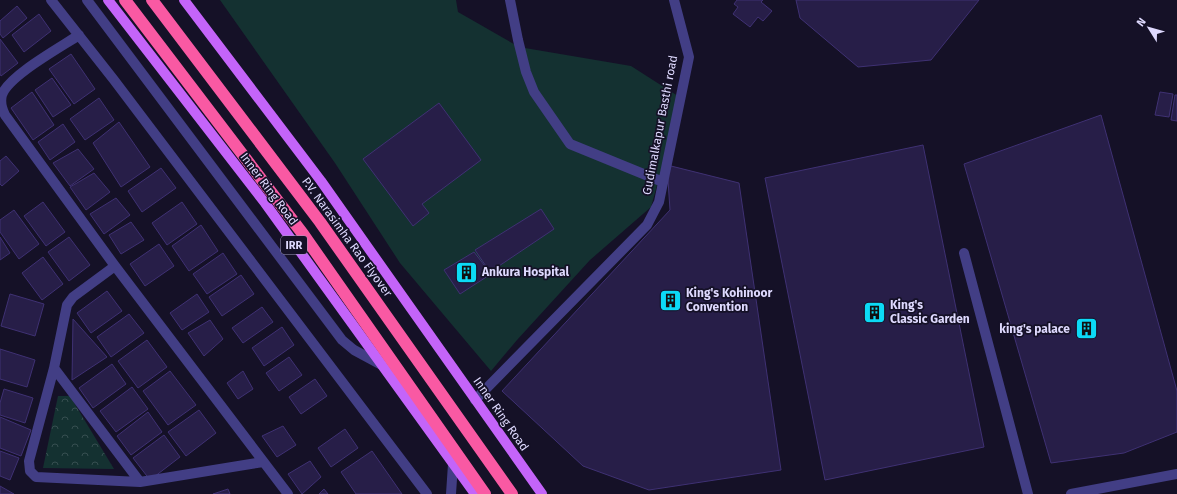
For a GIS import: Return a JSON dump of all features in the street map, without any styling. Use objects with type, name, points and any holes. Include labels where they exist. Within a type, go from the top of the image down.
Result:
[{"type":"highway","points":[[125,0],[303,234],[485,494]]},
{"type":"highway","name":"P.V. Narasimha Rao Flyover","points":[[152,0],[320,222],[512,494]]},
{"type":"main road","name":"Inner Ring Road","points":[[108,0],[265,203],[475,494]]},
{"type":"main road","name":"Inner Ring Road","points":[[184,0],[321,181],[474,400],[542,494]]},
{"type":"street","points":[[51,0],[427,494]]},
{"type":"street","points":[[87,0],[342,340],[354,350],[380,364]]},
{"type":"street","points":[[510,0],[526,72],[534,92],[570,144],[664,182]]},
{"type":"street","name":"Gudimalkapur Basthi road","points":[[474,400],[648,225],[660,202],[689,57],[674,0]]},
{"type":"street","points":[[79,35],[15,78],[5,88],[1,96],[1,107],[5,115],[115,266],[288,494]]},
{"type":"street","points":[[964,253],[1028,494]]},
{"type":"street","points":[[115,266],[73,297],[67,305],[54,368],[29,461],[30,471],[36,477],[140,482],[264,462]]},
{"type":"street","points":[[54,368],[140,482]]},
{"type":"street","points":[[451,494],[453,464]]},
{"type":"street","points":[[1071,494],[1177,474]]},
{"type":"green space","points":[[220,0],[456,0],[458,12],[519,47],[631,66],[681,98],[651,207],[590,260],[517,340],[491,371],[400,263],[335,163]]},
{"type":"green space","points":[[58,396],[70,396],[114,469],[43,468]]},
{"type":"building","points":[[737,0],[763,0],[761,2],[772,11],[763,21],[758,17],[750,27],[733,14],[738,7],[734,4]]},
{"type":"building","points":[[796,0],[979,0],[931,60],[858,67],[800,18]]},
{"type":"building","points":[[17,6],[27,18],[3,38],[0,34],[0,21]]},
{"type":"building","points":[[39,14],[51,31],[24,52],[12,35]]},
{"type":"building","points":[[0,39],[18,63],[1,76],[0,74]]},
{"type":"building","points":[[71,54],[95,89],[74,104],[49,69]]},
{"type":"building","points":[[52,78],[71,105],[53,117],[35,90]]},
{"type":"building","points":[[32,92],[54,125],[33,140],[11,108]]},
{"type":"building","points":[[1160,92],[1173,94],[1169,117],[1155,115]]},
{"type":"building","points":[[1175,95],[1177,95],[1177,121],[1171,120]]},
{"type":"building","points":[[99,98],[114,120],[85,140],[70,119]]},
{"type":"building","points":[[439,103],[481,160],[422,204],[429,213],[413,226],[363,159]]},
{"type":"building","name":"king's palace","points":[[1101,115],[1177,391],[1177,432],[1124,453],[1051,463],[964,164]]},
{"type":"building","points":[[119,122],[150,167],[121,187],[93,143]]},
{"type":"building","points":[[63,124],[75,142],[50,160],[38,142]]},
{"type":"building","name":"King's Classic Garden","points":[[923,145],[984,447],[825,480],[765,178]]},
{"type":"building","points":[[78,149],[94,169],[70,186],[53,163]]},
{"type":"building","points":[[6,156],[19,171],[2,186],[0,184],[0,161]]},
{"type":"building","name":"King's Kohinoor Convention","points":[[667,165],[739,183],[781,470],[649,490],[583,466],[502,391],[670,210]]},
{"type":"building","points":[[161,168],[176,188],[142,212],[128,191]]},
{"type":"building","points":[[94,173],[110,192],[86,210],[70,187]]},
{"type":"building","points":[[116,198],[130,215],[104,234],[90,214]]},
{"type":"building","points":[[43,202],[65,232],[46,246],[24,216]]},
{"type":"building","points":[[182,202],[197,224],[167,245],[152,223]]},
{"type":"building","points":[[541,209],[554,229],[490,272],[475,250]]},
{"type":"building","points":[[14,210],[39,244],[19,259],[0,232],[0,220]]},
{"type":"building","points":[[131,222],[144,240],[121,254],[109,235]]},
{"type":"building","points":[[201,225],[218,251],[189,271],[172,246]]},
{"type":"building","points":[[0,237],[10,253],[0,260]]},
{"type":"building","points":[[69,237],[90,265],[69,281],[48,252]]},
{"type":"building","points":[[159,244],[174,266],[145,286],[130,264]]},
{"type":"building","name":"Ankura Hospital","points":[[474,252],[491,274],[460,294],[444,270]]},
{"type":"building","points":[[223,253],[237,274],[207,294],[193,274]]},
{"type":"building","points":[[43,257],[63,284],[42,300],[22,273]]},
{"type":"building","points":[[241,275],[254,294],[222,316],[209,297]]},
{"type":"building","points":[[107,291],[122,311],[91,333],[77,313]]},
{"type":"building","points":[[10,294],[44,304],[35,336],[1,326]]},
{"type":"building","points":[[197,294],[209,312],[182,330],[170,313]]},
{"type":"building","points":[[262,307],[273,322],[243,343],[232,328]]},
{"type":"building","points":[[129,314],[144,333],[111,357],[97,337]]},
{"type":"building","points":[[73,319],[107,357],[72,380]]},
{"type":"building","points":[[210,320],[223,339],[204,356],[188,333]]},
{"type":"building","points":[[282,327],[294,345],[264,366],[252,348]]},
{"type":"building","points":[[147,340],[167,367],[138,388],[118,361]]},
{"type":"building","points":[[0,349],[35,360],[27,387],[0,379]]},
{"type":"building","points":[[289,357],[302,375],[279,391],[266,373]]},
{"type":"building","points":[[112,364],[126,384],[93,408],[79,388]]},
{"type":"building","points":[[170,371],[196,405],[168,425],[143,391]]},
{"type":"building","points":[[243,371],[253,389],[238,399],[227,383]]},
{"type":"building","points":[[315,379],[327,396],[301,414],[289,397]]},
{"type":"building","points":[[132,387],[148,409],[116,432],[100,411]]},
{"type":"building","points":[[4,389],[33,398],[25,423],[0,415],[0,403]]},
{"type":"building","points":[[199,410],[216,433],[186,456],[168,432]]},
{"type":"building","points":[[148,412],[162,432],[131,455],[117,436]]},
{"type":"building","points":[[0,417],[31,430],[21,456],[0,448]]},
{"type":"building","points":[[283,426],[296,445],[277,457],[262,436]]},
{"type":"building","points":[[345,429],[358,448],[331,467],[318,448]]},
{"type":"building","points":[[164,435],[180,457],[150,480],[133,458]]},
{"type":"building","points":[[0,451],[19,458],[10,480],[0,476]]},
{"type":"building","points":[[372,451],[402,494],[356,494],[341,472]]},
{"type":"building","points":[[310,461],[321,477],[302,494],[288,474]]},
{"type":"building","points":[[0,486],[14,494],[0,494]]},
{"type":"building","points":[[228,489],[230,494],[213,494]]},
{"type":"building","points":[[324,489],[328,494],[319,494]]},
{"type":"place","name":"Ankura Hospital","points":[[467,272]]},
{"type":"place","name":"King's Kohinoor Convention","points":[[671,300]]},
{"type":"place","name":"King's Classic Garden","points":[[874,312]]},
{"type":"place","name":"king's palace","points":[[1086,329]]}]
